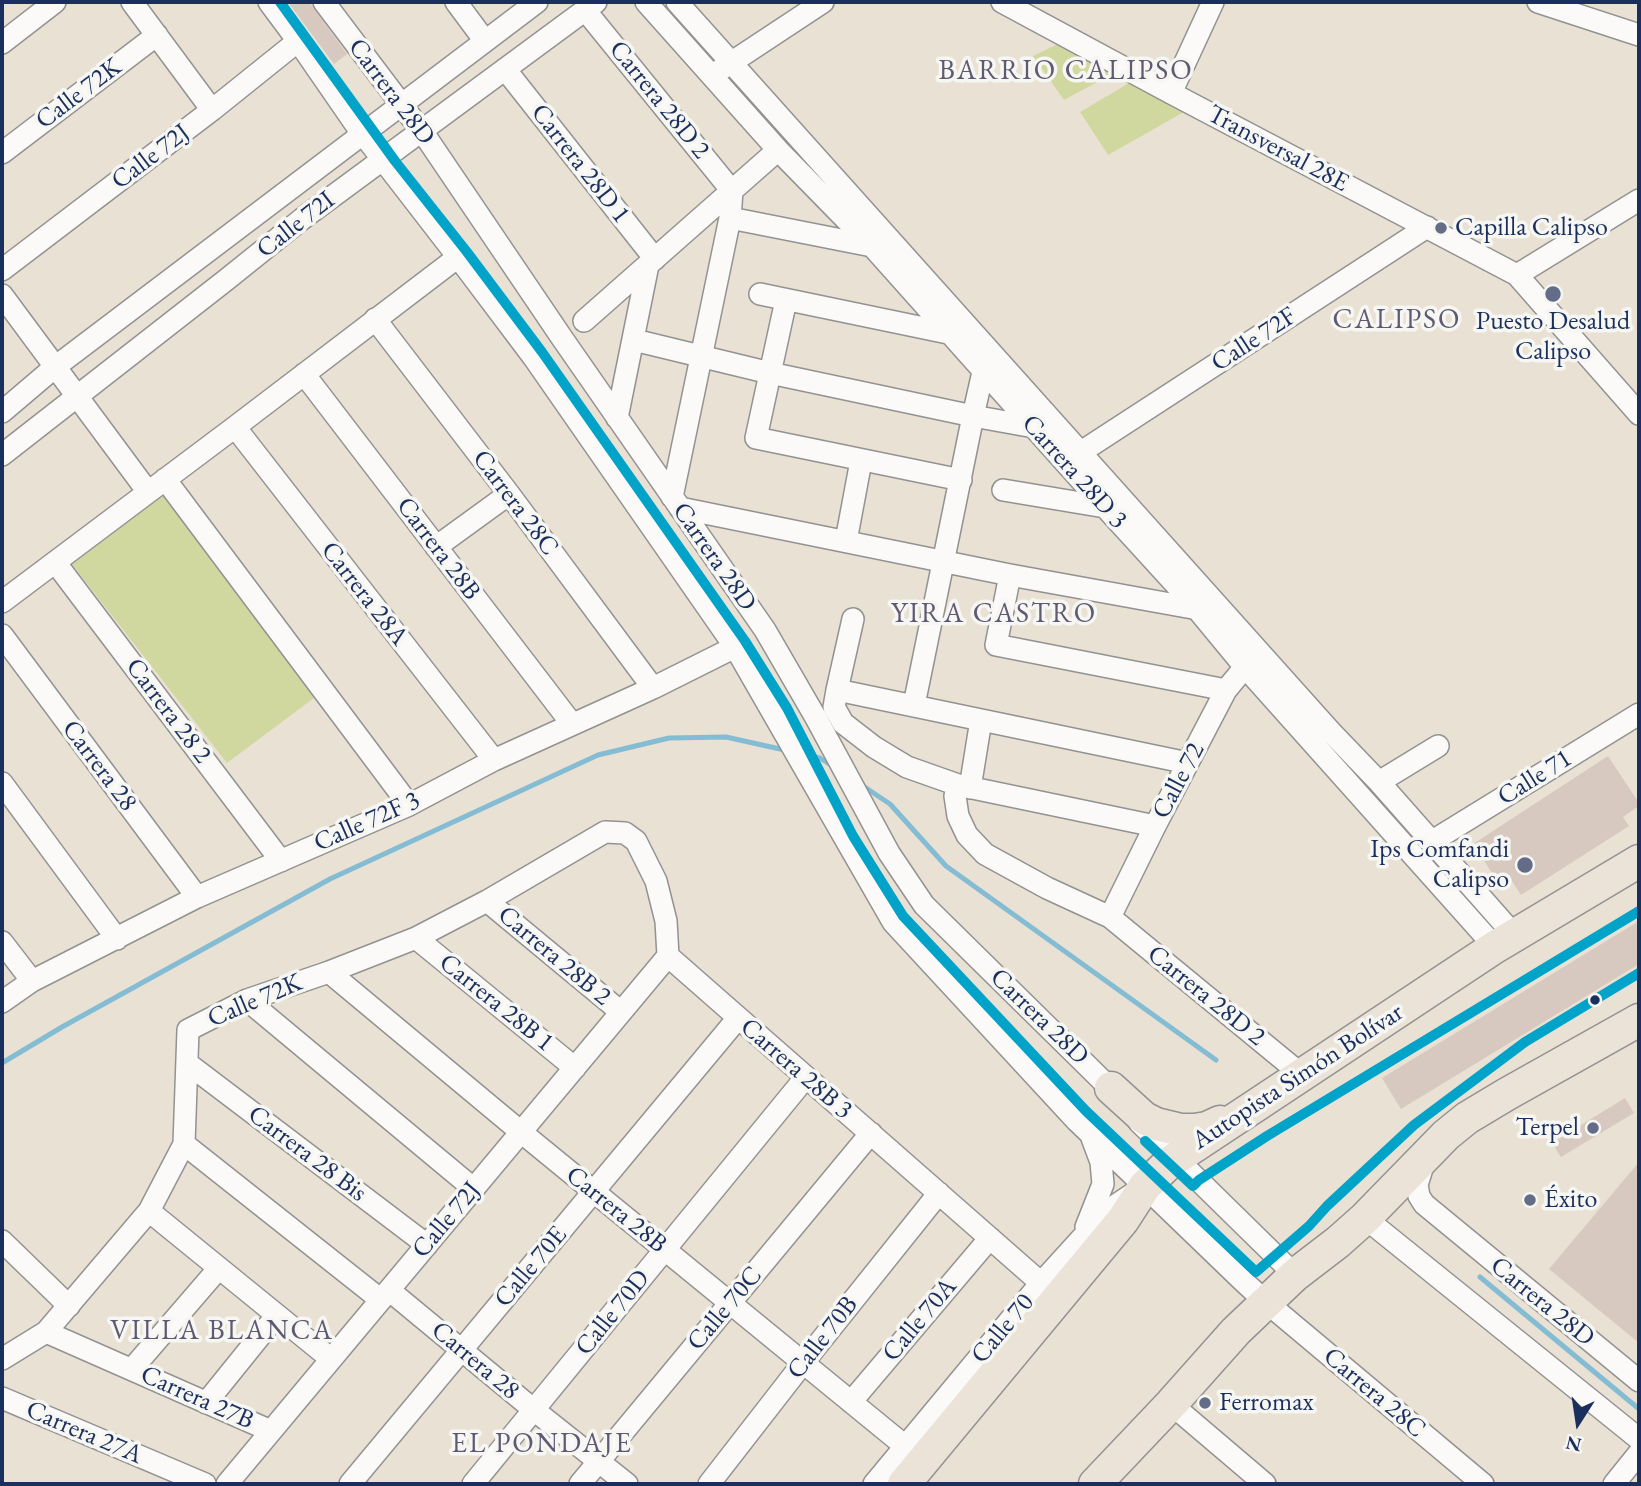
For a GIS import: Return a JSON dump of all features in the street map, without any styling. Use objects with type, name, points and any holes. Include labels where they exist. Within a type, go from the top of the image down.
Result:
[{"type":"highway","name":"Autopista Simón Bolívar","points":[[904,1484],[1123,1220],[1144,1186],[1176,1158],[1505,942],[1639,861]]},
{"type":"highway","points":[[1096,1484],[1236,1331],[1295,1275],[1365,1218],[1446,1135],[1477,1112],[1639,1020]]},
{"type":"highway","points":[[1111,1088],[1144,1118],[1181,1130],[1207,1128],[1252,1106]]},
{"type":"highway","points":[[909,1441],[952,1426]]},
{"type":"street","points":[[2,43],[55,2]]},
{"type":"street","points":[[132,2],[212,110]]},
{"type":"street","name":"Carrera 28D","points":[[270,2],[363,134],[534,358],[735,647],[893,922],[1077,1121],[1266,1302]]},
{"type":"street","name":"Carrera 28D","points":[[324,2],[421,131],[765,630],[816,718],[888,853],[924,905],[1111,1088],[1140,1122],[1295,1275]]},
{"type":"street","points":[[456,2],[485,41]]},
{"type":"street","name":"Calle 72I","points":[[2,412],[55,367],[537,2]]},
{"type":"street","name":"Carrera 28D 3","points":[[646,2],[778,150],[872,246],[1105,507],[1196,598],[1253,660],[1505,942]]},
{"type":"street","name":"Carrera 28D 3","points":[[677,2],[1081,452],[1196,598]]},
{"type":"street","points":[[713,76],[823,2]]},
{"type":"street","name":"Transversal 28E","points":[[1002,2],[1039,11],[1171,93],[1517,275]]},
{"type":"street","points":[[1171,93],[1213,2]]},
{"type":"street","points":[[1538,2],[1639,35]]},
{"type":"street","name":"Calle 72I","points":[[2,455],[302,219],[591,6]]},
{"type":"street","name":"Carrera 28D 2","points":[[591,6],[732,191]]},
{"type":"street","name":"Calle 72K","points":[[2,153],[157,35]]},
{"type":"street","name":"Calle 72J","points":[[2,270],[298,41]]},
{"type":"street","name":"Carrera 28D 1","points":[[505,69],[652,262]]},
{"type":"street","points":[[584,321],[778,150]]},
{"type":"street","points":[[732,191],[730,218],[676,502],[1010,575],[1196,598]]},
{"type":"street","points":[[1639,200],[1517,275],[1639,414]]},
{"type":"street","points":[[730,218],[872,246]]},
{"type":"street","name":"Calle 72F","points":[[1081,452],[1427,227]]},
{"type":"street","points":[[2,602],[458,257]]},
{"type":"street","points":[[617,418],[652,262]]},
{"type":"street","points":[[760,294],[948,333]]},
{"type":"street","points":[[2,295],[77,397],[156,486],[409,805]]},
{"type":"street","points":[[786,300],[756,438],[961,480]]},
{"type":"street","name":"Carrera 28C","points":[[375,319],[653,688]]},
{"type":"street","points":[[634,340],[770,373],[1034,427]]},
{"type":"street","points":[[914,705],[984,372]]},
{"type":"street","name":"Carrera 28B","points":[[304,374],[572,724]]},
{"type":"street","name":"Carrera 28A","points":[[235,427],[494,760]]},
{"type":"street","points":[[846,541],[861,461]]},
{"type":"street","points":[[1003,490],[1105,507]]},
{"type":"street","points":[[436,547],[509,494]]},
{"type":"street","name":"Carrera 28 2","points":[[55,562],[281,861]]},
{"type":"street","points":[[1010,575],[996,645],[1226,690]]},
{"type":"street","points":[[853,619],[834,707],[843,723],[874,747],[907,767],[964,787],[1155,826]]},
{"type":"street","name":"Carrera 28","points":[[2,635],[197,898]]},
{"type":"street","name":"Calle 72F 3","points":[[2,1002],[32,981],[197,898],[409,805],[494,760],[653,688],[735,647]]},
{"type":"street","name":"Carrera 28D 3","points":[[1253,660],[1379,782],[1431,842],[1505,942]]},
{"type":"street","name":"Calle 72","points":[[1110,917],[1226,690],[1253,660]]},
{"type":"street","points":[[837,690],[1188,763]]},
{"type":"street","name":"Calle 71","points":[[1431,842],[1639,714]]},
{"type":"street","name":"Carrera 28D 2","points":[[981,720],[964,787],[955,796],[958,816],[967,835],[985,854],[1047,888],[1110,917],[1303,1075]]},
{"type":"street","points":[[1379,782],[1438,746]]},
{"type":"street","points":[[2,783],[117,939]]},
{"type":"street","name":"Calle 72K","points":[[2,1359],[46,1332],[149,1211],[184,1144],[188,1030],[247,1000],[416,938],[487,901],[605,832],[625,833],[636,841],[656,881],[666,921],[668,956]]},
{"type":"street","name":"Carrera 28B 2","points":[[487,901],[621,1012]]},
{"type":"street","name":"Carrera 28B 1","points":[[416,938],[575,1068]]},
{"type":"street","points":[[2,942],[32,981]]},
{"type":"street","name":"Calle 72J","points":[[227,1484],[668,956]]},
{"type":"street","name":"Carrera 28B 3","points":[[668,956],[1041,1283]]},
{"type":"street","name":"Carrera 28B","points":[[329,972],[851,1402],[909,1441]]},
{"type":"street","points":[[247,1000],[474,1188]]},
{"type":"street","name":"Calle 70E","points":[[350,1484],[738,1018]]},
{"type":"street","name":"Carrera 28 Bis","points":[[187,1063],[427,1245]]},
{"type":"street","name":"Calle 70D","points":[[473,1484],[806,1077]]},
{"type":"street","points":[[1077,1121],[1093,1140],[1101,1162],[1103,1184],[1081,1239]]},
{"type":"street","name":"Calle 70C","points":[[580,1484],[870,1133]]},
{"type":"street","name":"Carrera 28","points":[[184,1144],[462,1350],[627,1484]]},
{"type":"street","name":"Carrera 28D","points":[[1428,1152],[1417,1185],[1424,1204],[1639,1381]]},
{"type":"street","name":"Calle 70","points":[[874,1484],[1041,1283],[1110,1209],[1144,1186]]},
{"type":"street","name":"Calle 70B","points":[[709,1484],[939,1193]]},
{"type":"street","points":[[149,1211],[331,1359]]},
{"type":"street","name":"Carrera 28D","points":[[1365,1218],[1639,1439]]},
{"type":"street","name":"Calle 70A","points":[[851,1402],[990,1238]]},
{"type":"street","points":[[2,1241],[69,1306]]},
{"type":"street","points":[[132,1369],[219,1268]]},
{"type":"street","name":"Carrera 28C","points":[[1266,1302],[1483,1484]]},
{"type":"street","points":[[206,1402],[277,1315]]},
{"type":"street","name":"Carrera 27B","points":[[46,1332],[271,1431]]},
{"type":"street","name":"Carrera 27A","points":[[2,1398],[205,1484]]},
{"type":"street","points":[[1171,1404],[1265,1484]]},
{"type":"street","points":[[1111,1484],[1135,1442]]},
{"type":"street","points":[[1614,1484],[1639,1453]]},
{"type":"green space","points":[[1058,44],[1112,74],[1064,100],[1033,56]]},
{"type":"green space","points":[[1129,83],[1184,112],[1108,155],[1080,112]]},
{"type":"green space","points":[[164,492],[318,695],[227,763],[71,563]]},
{"type":"building","points":[[288,2],[309,2],[347,54],[334,64]]},
{"type":"building","points":[[1608,756],[1639,803],[1639,806],[1623,817],[1629,826],[1521,895],[1510,878],[1500,885],[1473,844]]},
{"type":"building","points":[[1639,921],[1639,964],[1401,1109],[1382,1078]]},
{"type":"building","name":"Terpel","points":[[1625,1098],[1634,1113],[1561,1157],[1552,1143]]},
{"type":"building","points":[[1639,1162],[1639,1343],[1549,1269]]},
{"type":"waterway","points":[[2,1063],[330,879],[598,755],[669,738],[726,737],[789,751]]},
{"type":"waterway","points":[[805,755],[820,758],[834,767]]},
{"type":"waterway","points":[[860,784],[890,804],[946,866],[1216,1060]]},
{"type":"waterway","points":[[1480,1277],[1639,1409]]},
{"type":"transit line","points":[[280,2],[395,161],[542,352],[745,641],[787,708],[853,836],[903,916],[1086,1111],[1256,1272],[1309,1226],[1414,1125],[1525,1042],[1639,973]]},
{"type":"transit line","points":[[1145,1141],[1193,1186],[1267,1136],[1639,911]]},
{"type":"place","name":"Capilla Calipso","points":[[1441,228]]},
{"type":"place","name":"Puesto Desalud Calipso","points":[[1553,294]]},
{"type":"place","name":"Ips Comfandi Calipso","points":[[1525,865]]},
{"type":"place","name":"Terpel","points":[[1593,1128]]},
{"type":"place","name":"Éxito","points":[[1530,1200]]},
{"type":"place","name":"Ferromax","points":[[1205,1403]]},
{"type":"district","name":"BARRIO CALIPSO","points":[[1066,71]]},
{"type":"district","name":"CALIPSO","points":[[1397,320]]},
{"type":"district","name":"YIRA CASTRO","points":[[994,614]]},
{"type":"district","name":"VILLA BLANCA","points":[[222,1331]]},
{"type":"district","name":"EL PONDAJE","points":[[542,1444]]}]
